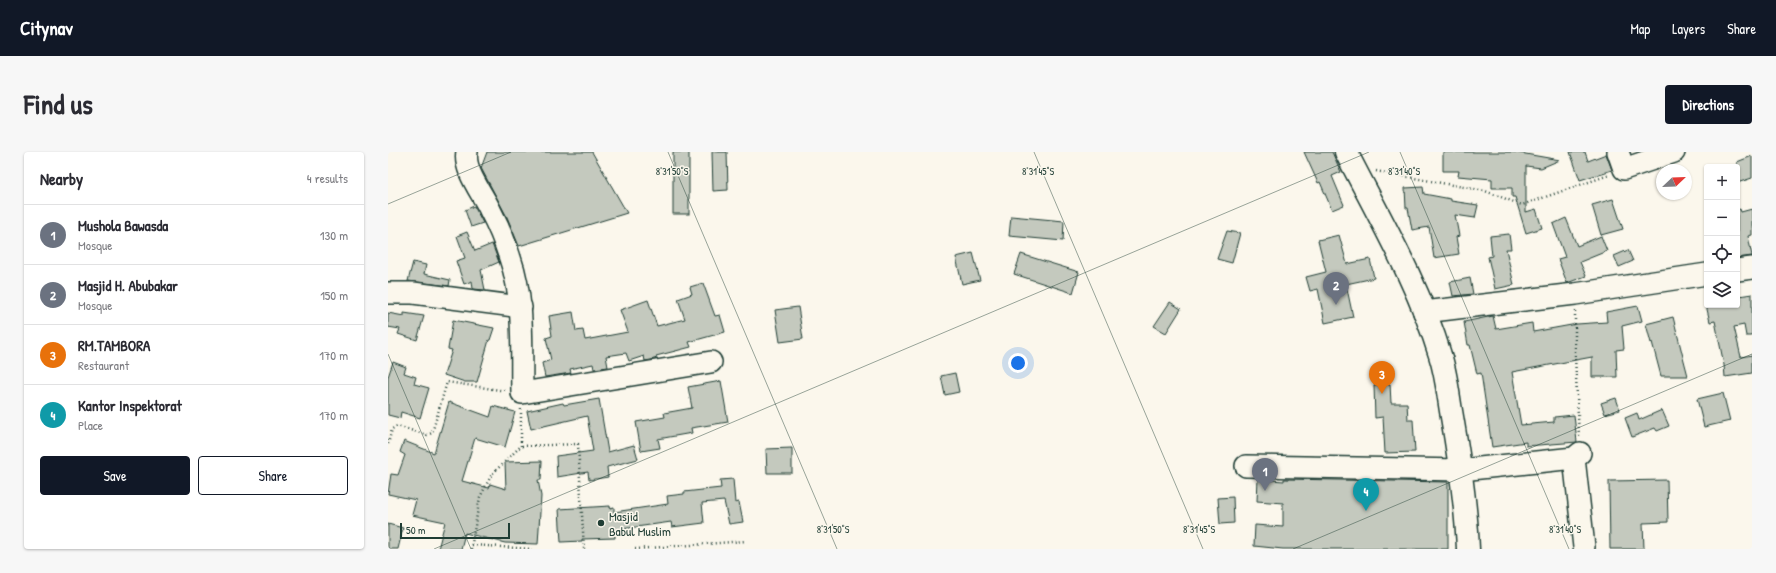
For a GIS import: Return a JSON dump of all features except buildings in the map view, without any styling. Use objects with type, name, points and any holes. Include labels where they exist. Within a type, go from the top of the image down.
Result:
[{"type":"highway","points":[[1350,160],[1400,259],[1424,312],[1440,356],[1461,470],[1467,515],[1468,549]]},
{"type":"street","points":[[467,152],[466,161],[469,170],[491,210],[510,258],[518,289],[521,307],[522,393],[711,362]]},
{"type":"street","points":[[1621,160],[1674,152]]},
{"type":"street","points":[[1740,270],[1752,268]]},
{"type":"street","points":[[1424,312],[1575,294],[1704,274]]},
{"type":"street","points":[[388,294],[413,293],[521,307]]},
{"type":"street","points":[[1246,466],[1461,470],[1577,456],[1584,547]]},
{"type":"path","points":[[1350,160],[1485,191],[1522,205],[1621,160]]},
{"type":"path","points":[[1575,294],[1577,456]]},
{"type":"path","points":[[388,444],[392,429],[397,426],[430,435],[432,433],[445,384],[448,381],[522,393],[521,446]]},
{"type":"path","points":[[471,549],[480,497],[492,474],[521,446],[578,444],[584,549]]},
{"type":"path","points":[[636,549],[746,541]]},
{"type":"path","points":[[472,545],[532,549]]},
{"type":"place","name":"Masjid H. Abubakar","points":[[1336,305]]},
{"type":"place","name":"RM.TAMBORA","points":[[1382,394]]},
{"type":"place","name":"Mushola Bawasda","points":[[1265,491]]},
{"type":"place","name":"Kantor Inspektorat","points":[[1366,511]]},
{"type":"place","name":"Masjid Babul Muslim","points":[[601,523]]}]
